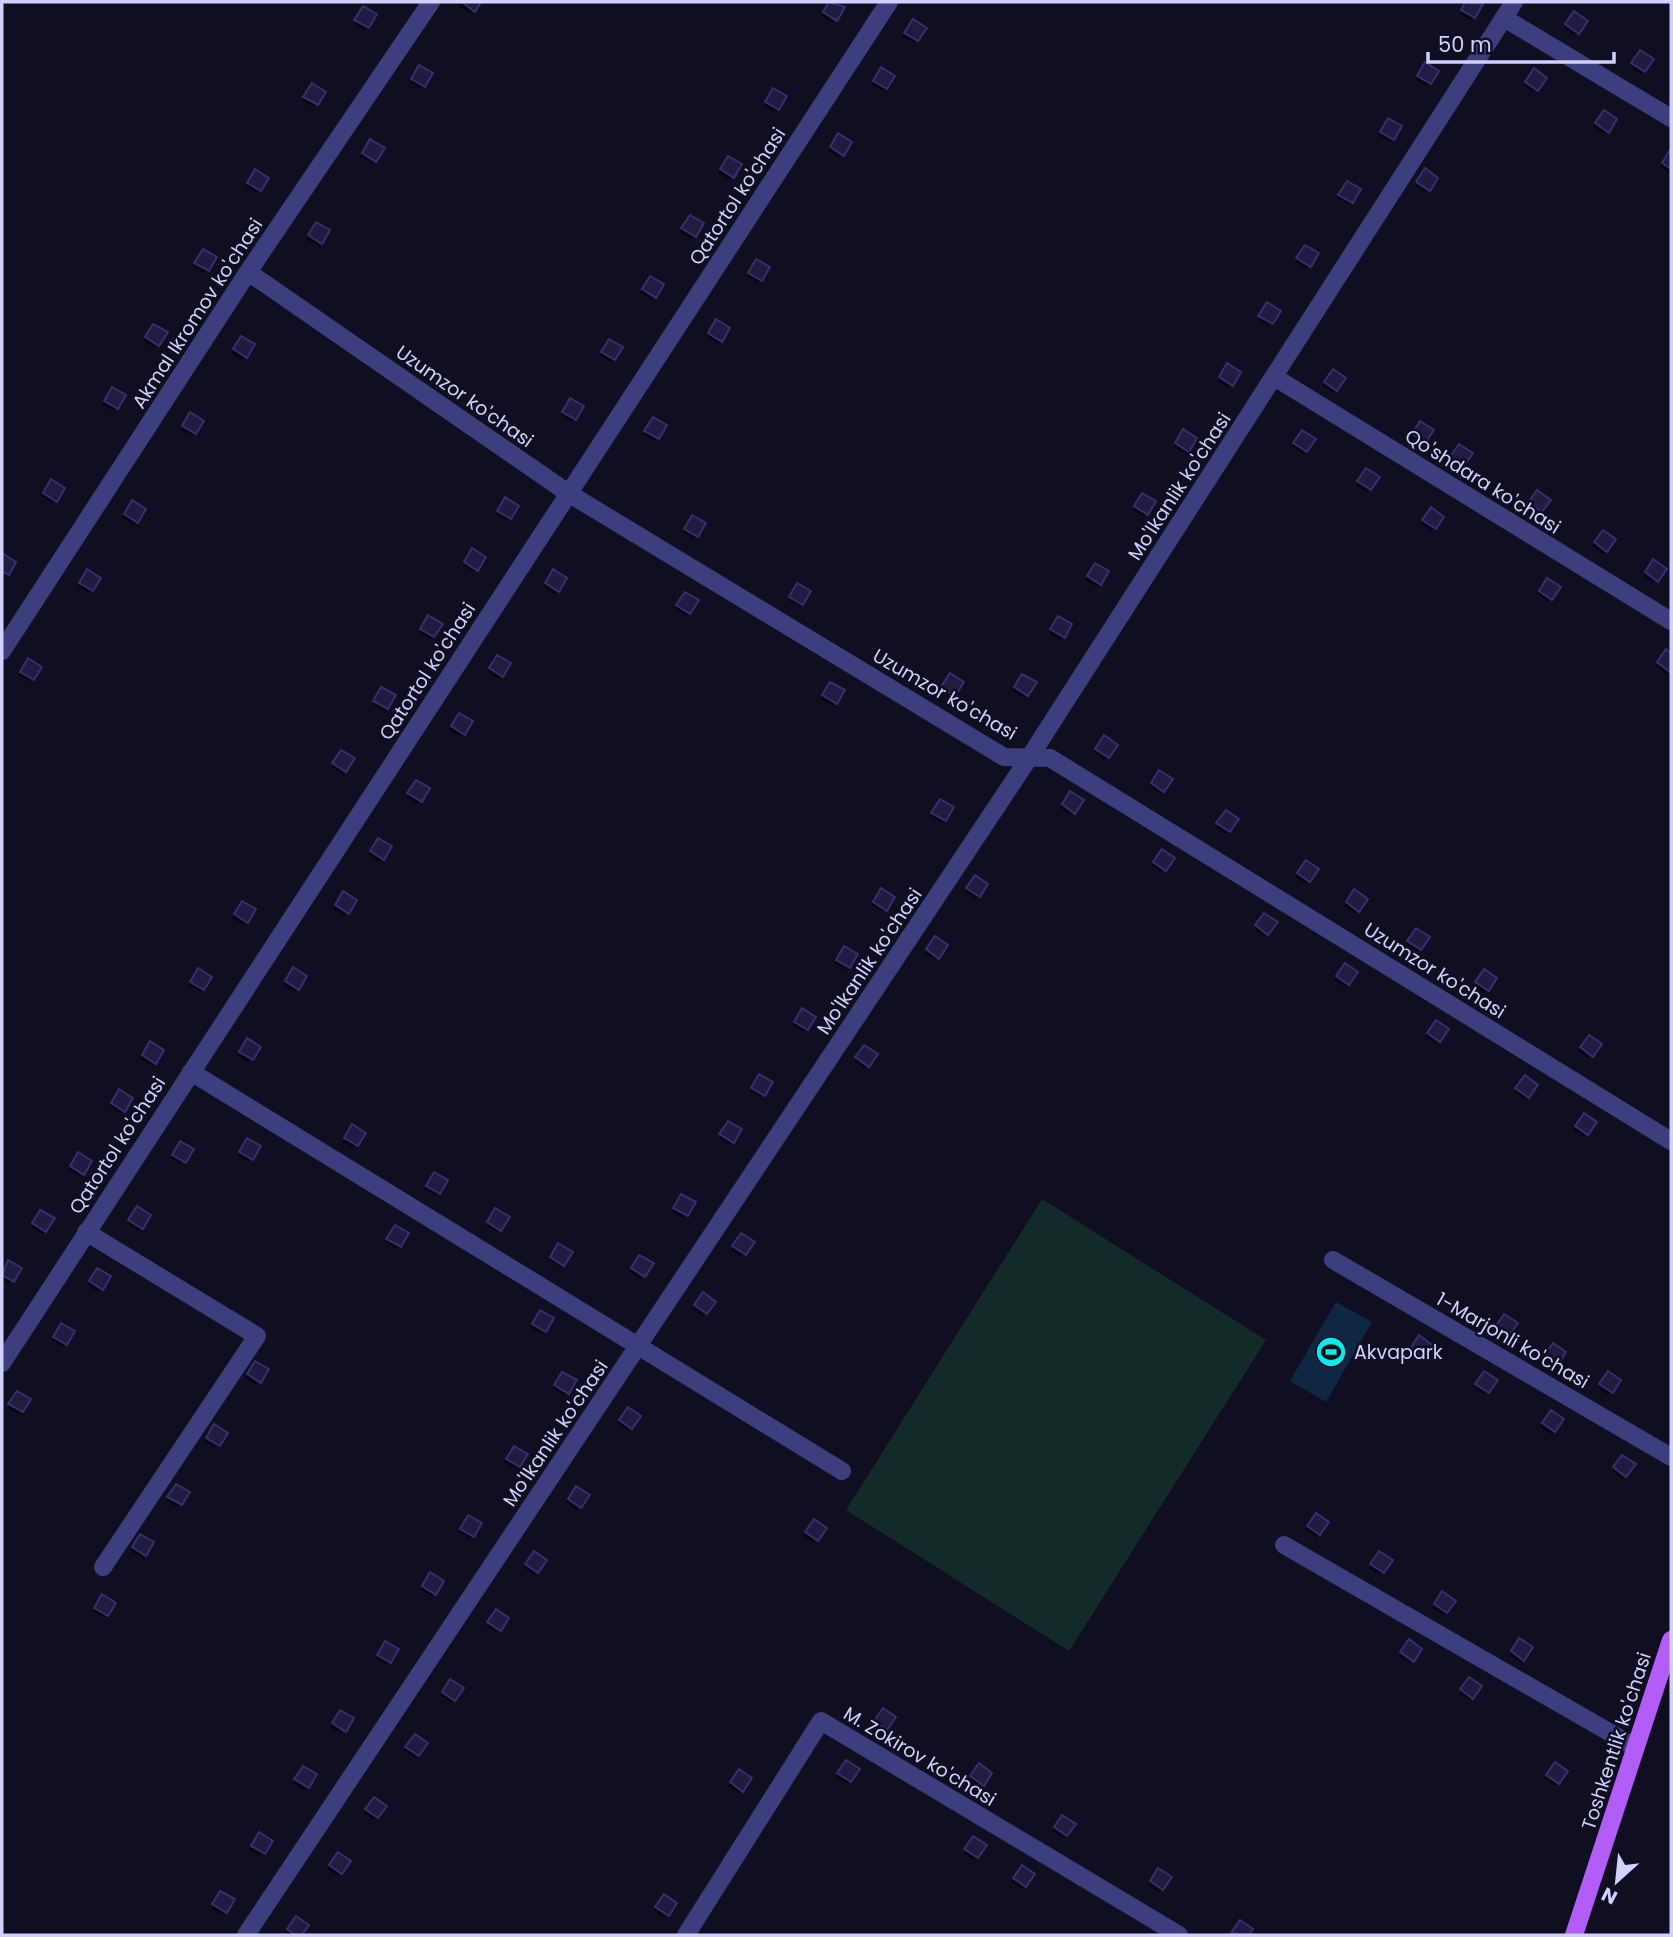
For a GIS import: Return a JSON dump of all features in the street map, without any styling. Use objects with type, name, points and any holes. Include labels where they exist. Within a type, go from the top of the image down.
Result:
[{"type":"main road","name":"Toshkentlik ko'chasi","points":[[1574,1935],[1671,1640]]},
{"type":"street","name":"Akmal Ikromov ko'chasi","points":[[2,650],[248,272],[431,2]]},
{"type":"street","name":"Qatortol ko'chasi","points":[[2,1363],[889,2]]},
{"type":"street","name":"Mo'lkanlik ko'chasi","points":[[246,1935],[1029,758],[1514,2]]},
{"type":"street","points":[[1504,18],[1671,118]]},
{"type":"street","name":"Uzumzor ko'chasi","points":[[248,272],[569,493],[1004,757],[1050,758],[1671,1141]]},
{"type":"street","name":"Qo'shdara ko'chasi","points":[[1274,377],[1671,621]]},
{"type":"street","points":[[191,1072],[842,1471]]},
{"type":"street","points":[[86,1232],[257,1336],[103,1567]]},
{"type":"street","name":"1-Marjonli ko'chasi","points":[[1333,1260],[1671,1457]]},
{"type":"street","points":[[1284,1545],[1635,1748]]},
{"type":"street","name":"M. Zokirov ko'chasi","points":[[686,1935],[821,1721],[1179,1935]]},
{"type":"green space","points":[[1042,1199],[1266,1340],[1069,1651],[846,1510]]},
{"type":"water","name":"Akvapark","points":[[1336,1302],[1372,1322],[1326,1402],[1290,1381]]},
{"type":"building","points":[[462,2],[481,2],[475,12]]},
{"type":"building","points":[[829,2],[845,7],[837,21],[823,12]]},
{"type":"building","points":[[1465,2],[1483,4],[1475,18],[1461,10]]},
{"type":"building","points":[[363,6],[377,14],[369,28],[354,20]]},
{"type":"building","points":[[1574,11],[1588,21],[1579,34],[1565,24]]},
{"type":"building","points":[[913,19],[927,28],[918,41],[904,33]]},
{"type":"building","points":[[1640,50],[1654,59],[1645,72],[1631,63]]},
{"type":"building","points":[[1425,62],[1439,71],[1431,84],[1417,76]]},
{"type":"building","points":[[419,65],[433,73],[425,87],[411,79]]},
{"type":"building","points":[[881,67],[895,76],[887,89],[873,81]]},
{"type":"building","points":[[1534,68],[1547,78],[1538,91],[1525,82]]},
{"type":"building","points":[[312,83],[326,92],[318,105],[303,97]]},
{"type":"building","points":[[773,88],[787,96],[779,110],[765,102]]},
{"type":"building","points":[[1604,110],[1617,119],[1609,133],[1595,123]]},
{"type":"building","points":[[1388,118],[1402,126],[1394,140],[1380,132]]},
{"type":"building","points":[[838,133],[852,142],[844,156],[830,147]]},
{"type":"building","points":[[370,139],[385,148],[376,162],[362,153]]},
{"type":"building","points":[[1671,150],[1671,169],[1662,163]]},
{"type":"building","points":[[728,156],[742,164],[734,178],[720,169]]},
{"type":"building","points":[[1425,168],[1438,178],[1430,191],[1416,182]]},
{"type":"building","points":[[255,169],[269,178],[261,191],[247,183]]},
{"type":"building","points":[[1347,181],[1361,189],[1353,203],[1338,195]]},
{"type":"building","points":[[690,215],[704,223],[696,237],[681,228]]},
{"type":"building","points":[[316,222],[330,230],[322,244],[308,235]]},
{"type":"building","points":[[1305,245],[1319,253],[1311,267],[1296,258]]},
{"type":"building","points":[[203,249],[217,257],[209,271],[194,263]]},
{"type":"building","points":[[756,259],[770,267],[762,281],[748,273]]},
{"type":"building","points":[[650,276],[664,284],[656,298],[642,289]]},
{"type":"building","points":[[1267,302],[1281,311],[1273,324],[1258,316]]},
{"type":"building","points":[[716,319],[730,328],[722,342],[708,333]]},
{"type":"building","points":[[153,324],[168,332],[159,346],[145,337]]},
{"type":"building","points":[[241,336],[255,344],[247,358],[233,349]]},
{"type":"building","points":[[609,339],[623,347],[615,360],[601,352]]},
{"type":"building","points":[[1227,363],[1241,372],[1233,386],[1219,377]]},
{"type":"building","points":[[1333,369],[1346,378],[1337,391],[1324,382]]},
{"type":"building","points":[[112,387],[126,395],[118,409],[104,401]]},
{"type":"building","points":[[570,398],[584,406],[576,420],[562,412]]},
{"type":"building","points":[[190,412],[204,421],[196,434],[182,426]]},
{"type":"building","points":[[653,417],[667,425],[659,439],[644,431]]},
{"type":"building","points":[[1420,421],[1434,430],[1425,443],[1412,434]]},
{"type":"building","points":[[1183,429],[1197,438],[1189,452],[1175,443]]},
{"type":"building","points":[[1302,430],[1316,439],[1307,452],[1293,443]]},
{"type":"building","points":[[1459,444],[1473,453],[1464,466],[1450,457]]},
{"type":"building","points":[[1366,468],[1380,477],[1371,490],[1357,481]]},
{"type":"building","points":[[51,479],[65,488],[57,502],[43,493]]},
{"type":"building","points":[[1537,490],[1551,500],[1542,512],[1528,503]]},
{"type":"building","points":[[1142,493],[1156,501],[1148,515],[1134,506]]},
{"type":"building","points":[[505,497],[519,506],[511,519],[497,511]]},
{"type":"building","points":[[132,500],[146,509],[138,523],[124,514]]},
{"type":"building","points":[[1431,507],[1444,517],[1436,529],[1422,520]]},
{"type":"building","points":[[692,515],[706,523],[698,537],[684,529]]},
{"type":"building","points":[[1603,530],[1616,539],[1607,552],[1594,542]]},
{"type":"building","points":[[472,548],[486,557],[478,571],[464,562]]},
{"type":"building","points":[[2,553],[16,562],[9,575],[2,571]]},
{"type":"building","points":[[1653,559],[1667,569],[1658,582],[1645,572]]},
{"type":"building","points":[[1095,563],[1109,571],[1101,585],[1087,576]]},
{"type":"building","points":[[87,569],[101,578],[93,591],[79,583]]},
{"type":"building","points":[[553,569],[567,578],[559,592],[545,583]]},
{"type":"building","points":[[1547,578],[1561,587],[1552,600],[1539,591]]},
{"type":"building","points":[[797,583],[811,591],[803,605],[789,597]]},
{"type":"building","points":[[685,592],[699,600],[690,614],[676,605]]},
{"type":"building","points":[[428,615],[443,624],[434,637],[420,629]]},
{"type":"building","points":[[1058,616],[1072,624],[1065,638],[1050,629]]},
{"type":"building","points":[[1666,649],[1671,653],[1670,672],[1657,662]]},
{"type":"building","points":[[497,655],[511,663],[503,677],[489,668]]},
{"type":"building","points":[[28,658],[42,667],[34,680],[20,672]]},
{"type":"building","points":[[950,673],[964,682],[955,696],[941,687]]},
{"type":"building","points":[[1022,674],[1037,682],[1028,696],[1014,687]]},
{"type":"building","points":[[830,682],[845,690],[837,704],[822,695]]},
{"type":"building","points":[[381,687],[396,695],[388,709],[373,701]]},
{"type":"building","points":[[459,713],[473,721],[465,735],[451,726]]},
{"type":"building","points":[[1104,735],[1118,745],[1109,758],[1095,749]]},
{"type":"building","points":[[341,750],[355,758],[346,772],[332,763]]},
{"type":"building","points":[[1159,770],[1173,779],[1164,792],[1151,783]]},
{"type":"building","points":[[416,780],[430,788],[422,802],[407,793]]},
{"type":"building","points":[[1070,791],[1084,800],[1075,814],[1062,804]]},
{"type":"building","points":[[940,799],[954,807],[946,821],[931,813]]},
{"type":"building","points":[[1226,810],[1239,819],[1230,832],[1216,823]]},
{"type":"building","points":[[378,838],[392,846],[384,860],[370,851]]},
{"type":"building","points":[[1162,849],[1175,858],[1166,871],[1153,862]]},
{"type":"building","points":[[1306,860],[1319,869],[1310,882],[1297,873]]},
{"type":"building","points":[[975,875],[988,884],[980,897],[966,888]]},
{"type":"building","points":[[881,888],[895,897],[887,911],[873,902]]},
{"type":"building","points":[[1354,889],[1368,899],[1359,912],[1346,902]]},
{"type":"building","points":[[343,891],[357,900],[349,914],[335,905]]},
{"type":"building","points":[[242,901],[256,909],[248,923],[234,914]]},
{"type":"building","points":[[1264,913],[1278,922],[1268,935],[1255,925]]},
{"type":"building","points":[[1416,928],[1430,937],[1421,950],[1407,941]]},
{"type":"building","points":[[935,936],[948,945],[939,959],[926,949]]},
{"type":"building","points":[[844,946],[858,954],[850,968],[836,960]]},
{"type":"building","points":[[1345,963],[1358,972],[1349,985],[1336,976]]},
{"type":"building","points":[[293,967],[307,976],[299,990],[285,981]]},
{"type":"building","points":[[198,968],[212,977],[204,990],[190,982]]},
{"type":"building","points":[[1484,969],[1497,978],[1489,991],[1475,982]]},
{"type":"building","points":[[802,1008],[816,1017],[808,1030],[794,1022]]},
{"type":"building","points":[[1436,1020],[1449,1029],[1440,1042],[1427,1033]]},
{"type":"building","points":[[1589,1035],[1602,1044],[1593,1057],[1580,1047]]},
{"type":"building","points":[[247,1038],[261,1047],[253,1060],[239,1052]]},
{"type":"building","points":[[150,1041],[164,1050],[156,1064],[142,1055]]},
{"type":"building","points":[[864,1045],[878,1054],[869,1067],[855,1057]]},
{"type":"building","points":[[759,1074],[773,1082],[765,1096],[751,1088]]},
{"type":"building","points":[[1525,1075],[1538,1085],[1529,1098],[1515,1088]]},
{"type":"building","points":[[119,1089],[133,1098],[125,1112],[111,1103]]},
{"type":"building","points":[[1584,1113],[1597,1122],[1588,1135],[1575,1126]]},
{"type":"building","points":[[728,1121],[742,1129],[734,1143],[719,1134]]},
{"type":"building","points":[[352,1124],[366,1133],[358,1146],[344,1138]]},
{"type":"building","points":[[247,1138],[261,1146],[253,1160],[239,1152]]},
{"type":"building","points":[[180,1141],[194,1149],[186,1163],[172,1155]]},
{"type":"building","points":[[78,1152],[92,1161],[84,1175],[70,1166]]},
{"type":"building","points":[[434,1172],[448,1180],[440,1194],[426,1186]]},
{"type":"building","points":[[681,1194],[696,1202],[688,1216],[673,1208]]},
{"type":"building","points":[[137,1206],[151,1215],[143,1229],[128,1220]]},
{"type":"building","points":[[495,1208],[510,1217],[501,1231],[487,1222]]},
{"type":"building","points":[[40,1210],[55,1218],[46,1232],[32,1223]]},
{"type":"building","points":[[395,1225],[409,1233],[401,1247],[386,1239]]},
{"type":"building","points":[[741,1233],[755,1242],[746,1255],[732,1246]]},
{"type":"building","points":[[558,1243],[573,1252],[564,1266],[550,1257]]},
{"type":"building","points":[[639,1255],[654,1263],[645,1277],[631,1268]]},
{"type":"building","points":[[8,1260],[22,1268],[14,1282],[2,1275]]},
{"type":"building","points":[[97,1268],[111,1276],[103,1290],[89,1281]]},
{"type":"building","points":[[703,1292],[716,1302],[707,1314],[694,1305]]},
{"type":"building","points":[[540,1310],[554,1318],[546,1332],[532,1324]]},
{"type":"building","points":[[1504,1314],[1518,1323],[1509,1336],[1495,1327]]},
{"type":"building","points":[[61,1323],[75,1331],[67,1345],[53,1337]]},
{"type":"building","points":[[1419,1335],[1432,1345],[1423,1358],[1410,1349]]},
{"type":"building","points":[[1553,1343],[1566,1352],[1558,1365],[1544,1356]]},
{"type":"building","points":[[255,1361],[269,1369],[261,1383],[247,1374]]},
{"type":"building","points":[[1484,1371],[1498,1380],[1489,1393],[1475,1384]]},
{"type":"building","points":[[1608,1371],[1621,1380],[1613,1393],[1599,1384]]},
{"type":"building","points":[[562,1372],[577,1380],[569,1394],[554,1385]]},
{"type":"building","points":[[17,1391],[31,1399],[23,1412],[8,1404]]},
{"type":"building","points":[[628,1407],[641,1416],[632,1429],[619,1420]]},
{"type":"building","points":[[1551,1410],[1564,1419],[1555,1432],[1542,1423]]},
{"type":"building","points":[[214,1424],[228,1433],[220,1446],[206,1438]]},
{"type":"building","points":[[514,1446],[528,1454],[520,1467],[506,1459]]},
{"type":"building","points":[[1622,1455],[1636,1464],[1626,1477],[1613,1467]]},
{"type":"building","points":[[176,1484],[190,1492],[182,1505],[167,1497]]},
{"type":"building","points":[[576,1486],[590,1495],[581,1508],[568,1499]]},
{"type":"building","points":[[1316,1513],[1329,1522],[1320,1535],[1307,1526]]},
{"type":"building","points":[[468,1515],[482,1523],[474,1537],[460,1529]]},
{"type":"building","points":[[814,1519],[827,1528],[818,1541],[805,1532]]},
{"type":"building","points":[[140,1534],[154,1542],[146,1556],[132,1547]]},
{"type":"building","points":[[534,1551],[547,1560],[538,1573],[525,1564]]},
{"type":"building","points":[[1379,1551],[1393,1560],[1384,1573],[1370,1564]]},
{"type":"building","points":[[430,1572],[444,1581],[436,1595],[422,1586]]},
{"type":"building","points":[[1442,1591],[1456,1601],[1447,1613],[1434,1604]]},
{"type":"building","points":[[102,1594],[116,1603],[108,1616],[94,1608]]},
{"type":"building","points":[[496,1609],[509,1618],[501,1631],[487,1622]]},
{"type":"building","points":[[1519,1638],[1533,1647],[1524,1661],[1511,1651]]},
{"type":"building","points":[[1409,1639],[1422,1649],[1414,1662],[1400,1652]]},
{"type":"building","points":[[385,1641],[399,1649],[391,1663],[377,1655]]},
{"type":"building","points":[[1469,1677],[1482,1686],[1473,1699],[1460,1689]]},
{"type":"building","points":[[450,1679],[464,1688],[455,1701],[442,1692]]},
{"type":"building","points":[[883,1708],[896,1717],[887,1730],[874,1721]]},
{"type":"building","points":[[340,1710],[354,1718],[346,1732],[332,1723]]},
{"type":"building","points":[[415,1734],[428,1743],[419,1756],[405,1747]]},
{"type":"building","points":[[846,1760],[860,1769],[851,1782],[837,1773]]},
{"type":"building","points":[[1555,1762],[1568,1771],[1559,1784],[1546,1775]]},
{"type":"building","points":[[979,1763],[992,1773],[984,1786],[970,1776]]},
{"type":"building","points":[[303,1766],[317,1774],[309,1788],[294,1779]]},
{"type":"building","points":[[739,1769],[752,1778],[743,1792],[730,1782]]},
{"type":"building","points":[[374,1797],[387,1806],[378,1818],[365,1809]]},
{"type":"building","points":[[1062,1815],[1076,1824],[1067,1836],[1054,1827]]},
{"type":"building","points":[[259,1832],[273,1841],[265,1854],[251,1846]]},
{"type":"building","points":[[973,1836],[987,1845],[978,1858],[964,1849]]},
{"type":"building","points":[[338,1852],[351,1861],[342,1874],[329,1865]]},
{"type":"building","points":[[1022,1865],[1035,1874],[1026,1887],[1013,1878]]},
{"type":"building","points":[[1158,1868],[1172,1877],[1163,1890],[1150,1881]]},
{"type":"building","points":[[220,1891],[235,1899],[227,1913],[212,1904]]},
{"type":"building","points":[[664,1894],[677,1903],[669,1916],[655,1907]]},
{"type":"building","points":[[296,1916],[309,1925],[302,1935],[295,1935],[287,1929]]},
{"type":"building","points":[[1240,1920],[1253,1929],[1249,1935],[1231,1933]]},
{"type":"place","name":"Akvapark","points":[[1331,1352]]}]
